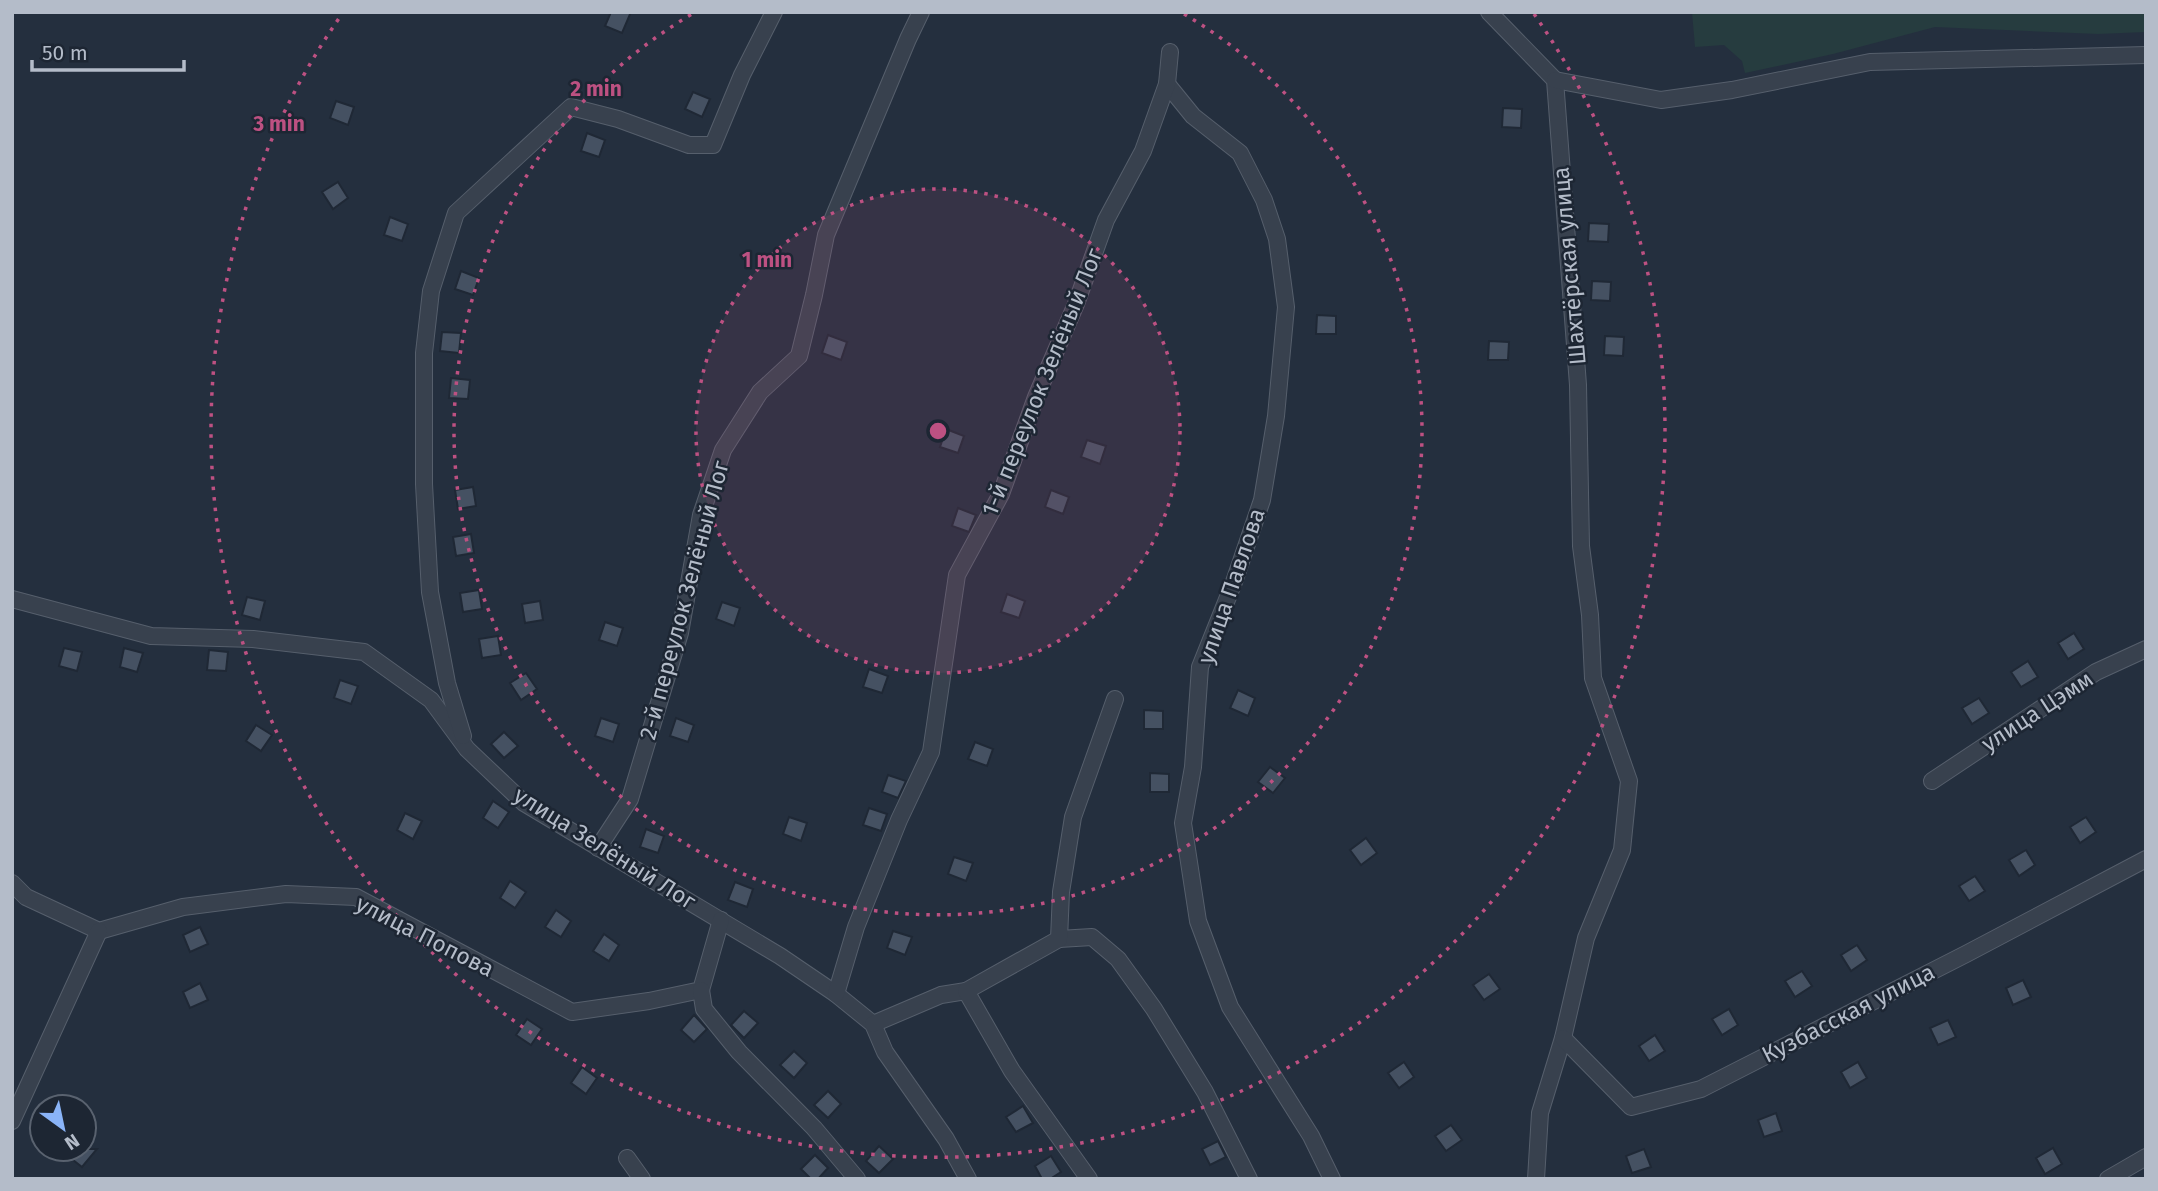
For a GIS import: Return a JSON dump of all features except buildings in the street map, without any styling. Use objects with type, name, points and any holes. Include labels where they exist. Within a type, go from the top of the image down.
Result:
[{"type":"street","points":[[467,749],[447,683],[430,592],[424,484],[424,353],[431,291],[456,212],[571,107],[618,119],[689,145],[713,145],[742,75],[774,12]]},
{"type":"street","name":"2-й переулок Зелёный Лог","points":[[597,848],[630,799],[680,633],[701,515],[723,450],[760,392],[799,356],[825,235],[921,12]]},
{"type":"street","points":[[1489,12],[1555,79],[1661,100],[1732,90],[1870,62],[2146,55]]},
{"type":"street","name":"1-й переулок Зелёный Лог","points":[[836,994],[856,927],[899,820],[931,752],[957,575],[1000,494],[1036,397],[1076,304],[1106,220],[1143,151],[1167,84],[1170,52]]},
{"type":"street","name":"Шахтёрская улица","points":[[1536,1179],[1540,1112],[1563,1038],[1586,938],[1622,850],[1629,781],[1593,678],[1590,615],[1581,545],[1578,385],[1555,79]]},
{"type":"street","name":"улица Павлова","points":[[1167,84],[1193,116],[1241,153],[1264,200],[1278,239],[1286,307],[1276,416],[1262,500],[1234,582],[1200,667],[1193,767],[1184,823],[1196,909],[1230,1007],[1311,1136],[1332,1179]]},
{"type":"street","name":"улица Зелёный Лог","points":[[12,599],[151,636],[253,639],[364,652],[431,700],[467,749],[524,803],[780,956],[836,994],[873,1024],[886,1052],[946,1139],[968,1179]]},
{"type":"street","name":"улица Цэмм","points":[[1932,781],[2095,672],[2146,649]]},
{"type":"street","points":[[1059,939],[1061,892],[1073,817],[1115,699]]},
{"type":"street","name":"Кузбасская улица","points":[[1563,1038],[1631,1107],[1701,1088],[1966,954],[2146,859]]},
{"type":"street","points":[[12,883],[26,897],[99,931],[12,1121]]},
{"type":"street","name":"улица Попова","points":[[99,931],[183,907],[286,894],[356,897],[572,1012],[649,1001],[701,990]]},
{"type":"street","points":[[721,920],[701,990],[704,1009],[739,1052],[814,1128],[857,1179]]},
{"type":"street","points":[[873,1024],[941,995],[966,991],[1059,939],[1092,937],[1118,959],[1154,1009],[1205,1092],[1250,1179]]},
{"type":"street","points":[[966,991],[1012,1071],[1089,1179]]},
{"type":"street","points":[[2108,1179],[2146,1157]]},
{"type":"street","points":[[627,1158],[642,1179]]},
{"type":"green space","points":[[1692,12],[2146,12],[2146,32],[2098,34],[1935,27],[1833,54],[1745,73],[1742,61],[1724,45],[1695,47]]}]
